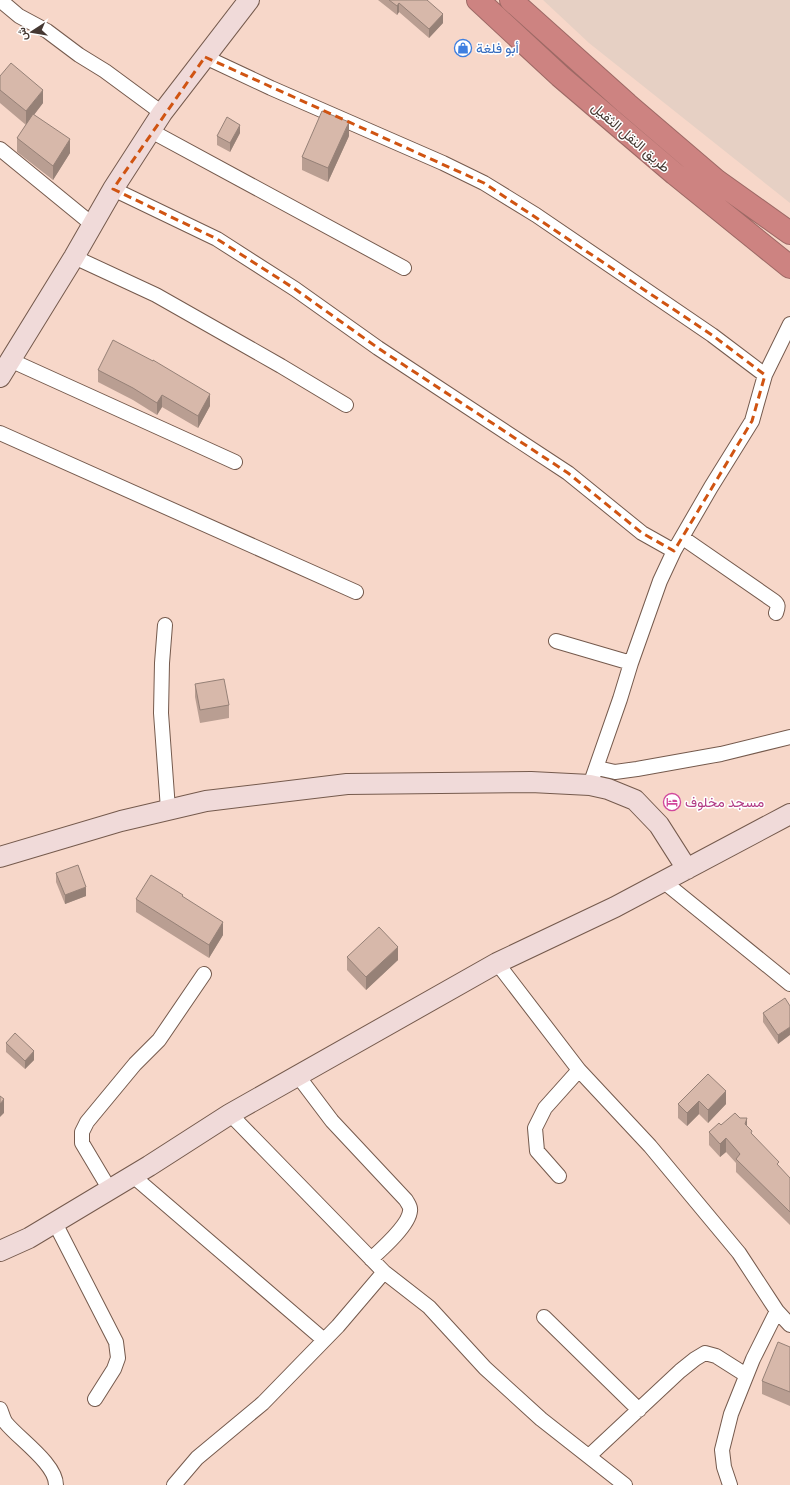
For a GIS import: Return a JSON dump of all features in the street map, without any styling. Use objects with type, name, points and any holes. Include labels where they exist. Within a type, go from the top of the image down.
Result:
[{"type":"highway","name":"طريق النقل الثقيل","points":[[478,0],[560,76],[662,164],[790,267]]},
{"type":"highway","name":"طريق النقل الثقيل","points":[[511,0],[552,39],[717,181],[790,233]]},
{"type":"street","points":[[0,0],[19,16],[47,31],[79,55],[105,71],[162,114]]},
{"type":"street","points":[[235,462],[5,368],[93,225],[113,189],[162,114],[249,0]]},
{"type":"street","points":[[205,57],[271,88],[443,163],[484,183],[536,215],[712,335],[765,375]]},
{"type":"street","points":[[151,131],[404,268]]},
{"type":"street","points":[[0,150],[93,225]]},
{"type":"street","points":[[113,189],[217,239],[282,281],[378,348],[568,473],[642,533],[674,551]]},
{"type":"street","points":[[74,256],[156,295],[346,405]]},
{"type":"street","points":[[594,776],[660,580],[674,551],[683,538],[711,487],[752,421],[765,375],[790,324]]},
{"type":"street","points":[[0,433],[356,592]]},
{"type":"street","points":[[683,538],[778,604],[776,613]]},
{"type":"street","points":[[165,625],[162,663],[161,714],[168,809]]},
{"type":"street","points":[[556,641],[631,663]]},
{"type":"street","points":[[0,857],[121,821],[206,801],[347,784],[530,782],[594,776],[721,754],[790,737]]},
{"type":"street","points":[[594,776],[608,789],[635,800],[659,825],[687,869]]},
{"type":"street","points":[[0,1251],[29,1238],[55,1223],[133,1176],[230,1114],[496,963],[615,907],[790,814]]},
{"type":"street","points":[[663,881],[790,984]]},
{"type":"street","points":[[496,963],[579,1070],[650,1146],[739,1253],[777,1311],[790,1325]]},
{"type":"street","points":[[110,1190],[82,1143],[82,1132],[87,1122],[135,1064],[158,1040],[204,974]]},
{"type":"street","points":[[559,1176],[537,1150],[535,1128],[545,1108],[579,1070]]},
{"type":"street","points":[[298,1076],[332,1121],[406,1200],[411,1209],[409,1217],[390,1242],[371,1259]]},
{"type":"street","points":[[230,1114],[384,1272],[429,1307],[485,1368],[541,1419],[589,1456],[616,1482]]},
{"type":"street","points":[[133,1176],[324,1340]]},
{"type":"street","points":[[55,1223],[116,1342],[118,1358],[114,1369],[95,1399]]},
{"type":"street","points":[[174,1485],[198,1458],[263,1403],[338,1326],[384,1272]]},
{"type":"street","points":[[730,1485],[724,1467],[722,1450],[731,1414],[753,1359],[777,1311]]},
{"type":"street","points":[[544,1317],[640,1410]]},
{"type":"street","points":[[589,1456],[680,1371],[705,1353],[716,1356],[746,1375]]},
{"type":"street","points":[[0,1409],[5,1422],[49,1466],[56,1480],[56,1485]]},
{"type":"highlighted area","points":[[205,57],[484,183],[712,335],[765,375],[752,421],[674,551],[642,533],[568,473],[378,348],[295,289],[217,239],[113,189]]},
{"type":"shaded area","points":[[543,0],[790,0],[790,203],[589,43]]},
{"type":"building","points":[[389,0],[427,0],[443,14],[429,29],[399,3],[397,6]]},
{"type":"building","points":[[11,63],[43,90],[26,111],[0,90],[0,76]]},
{"type":"building","points":[[322,111],[349,122],[328,168],[302,157]]},
{"type":"building","points":[[33,114],[70,139],[53,166],[17,138]]},
{"type":"building","points":[[227,117],[240,125],[230,143],[217,136]]},
{"type":"building","points":[[113,340],[153,360],[210,394],[198,416],[162,395],[157,403],[133,388],[98,370]]},
{"type":"building","points":[[224,679],[229,705],[200,710],[195,684]]},
{"type":"building","points":[[78,865],[86,887],[65,895],[56,873]]},
{"type":"building","points":[[151,875],[223,922],[209,945],[136,899]]},
{"type":"building","points":[[379,927],[398,947],[366,977],[347,957]]},
{"type":"building","points":[[785,998],[790,1006],[790,1027],[778,1035],[763,1013]]},
{"type":"building","points":[[15,1033],[34,1051],[25,1061],[6,1043]]},
{"type":"building","points":[[708,1074],[726,1091],[708,1110],[699,1101],[687,1113],[678,1104]]},
{"type":"building","points":[[0,1096],[4,1099],[0,1104]]},
{"type":"building","points":[[735,1113],[740,1118],[747,1118],[745,1124],[752,1131],[751,1133],[779,1162],[777,1164],[790,1178],[790,1212],[736,1159],[740,1154],[726,1138],[720,1144],[709,1132],[719,1123],[721,1125]]},
{"type":"building","points":[[778,1342],[790,1347],[790,1392],[762,1381]]},
{"type":"place","name":"أبو فلغة","points":[[463,48]]},
{"type":"place","name":"مسجد مخلوف","points":[[672,802]]}]
